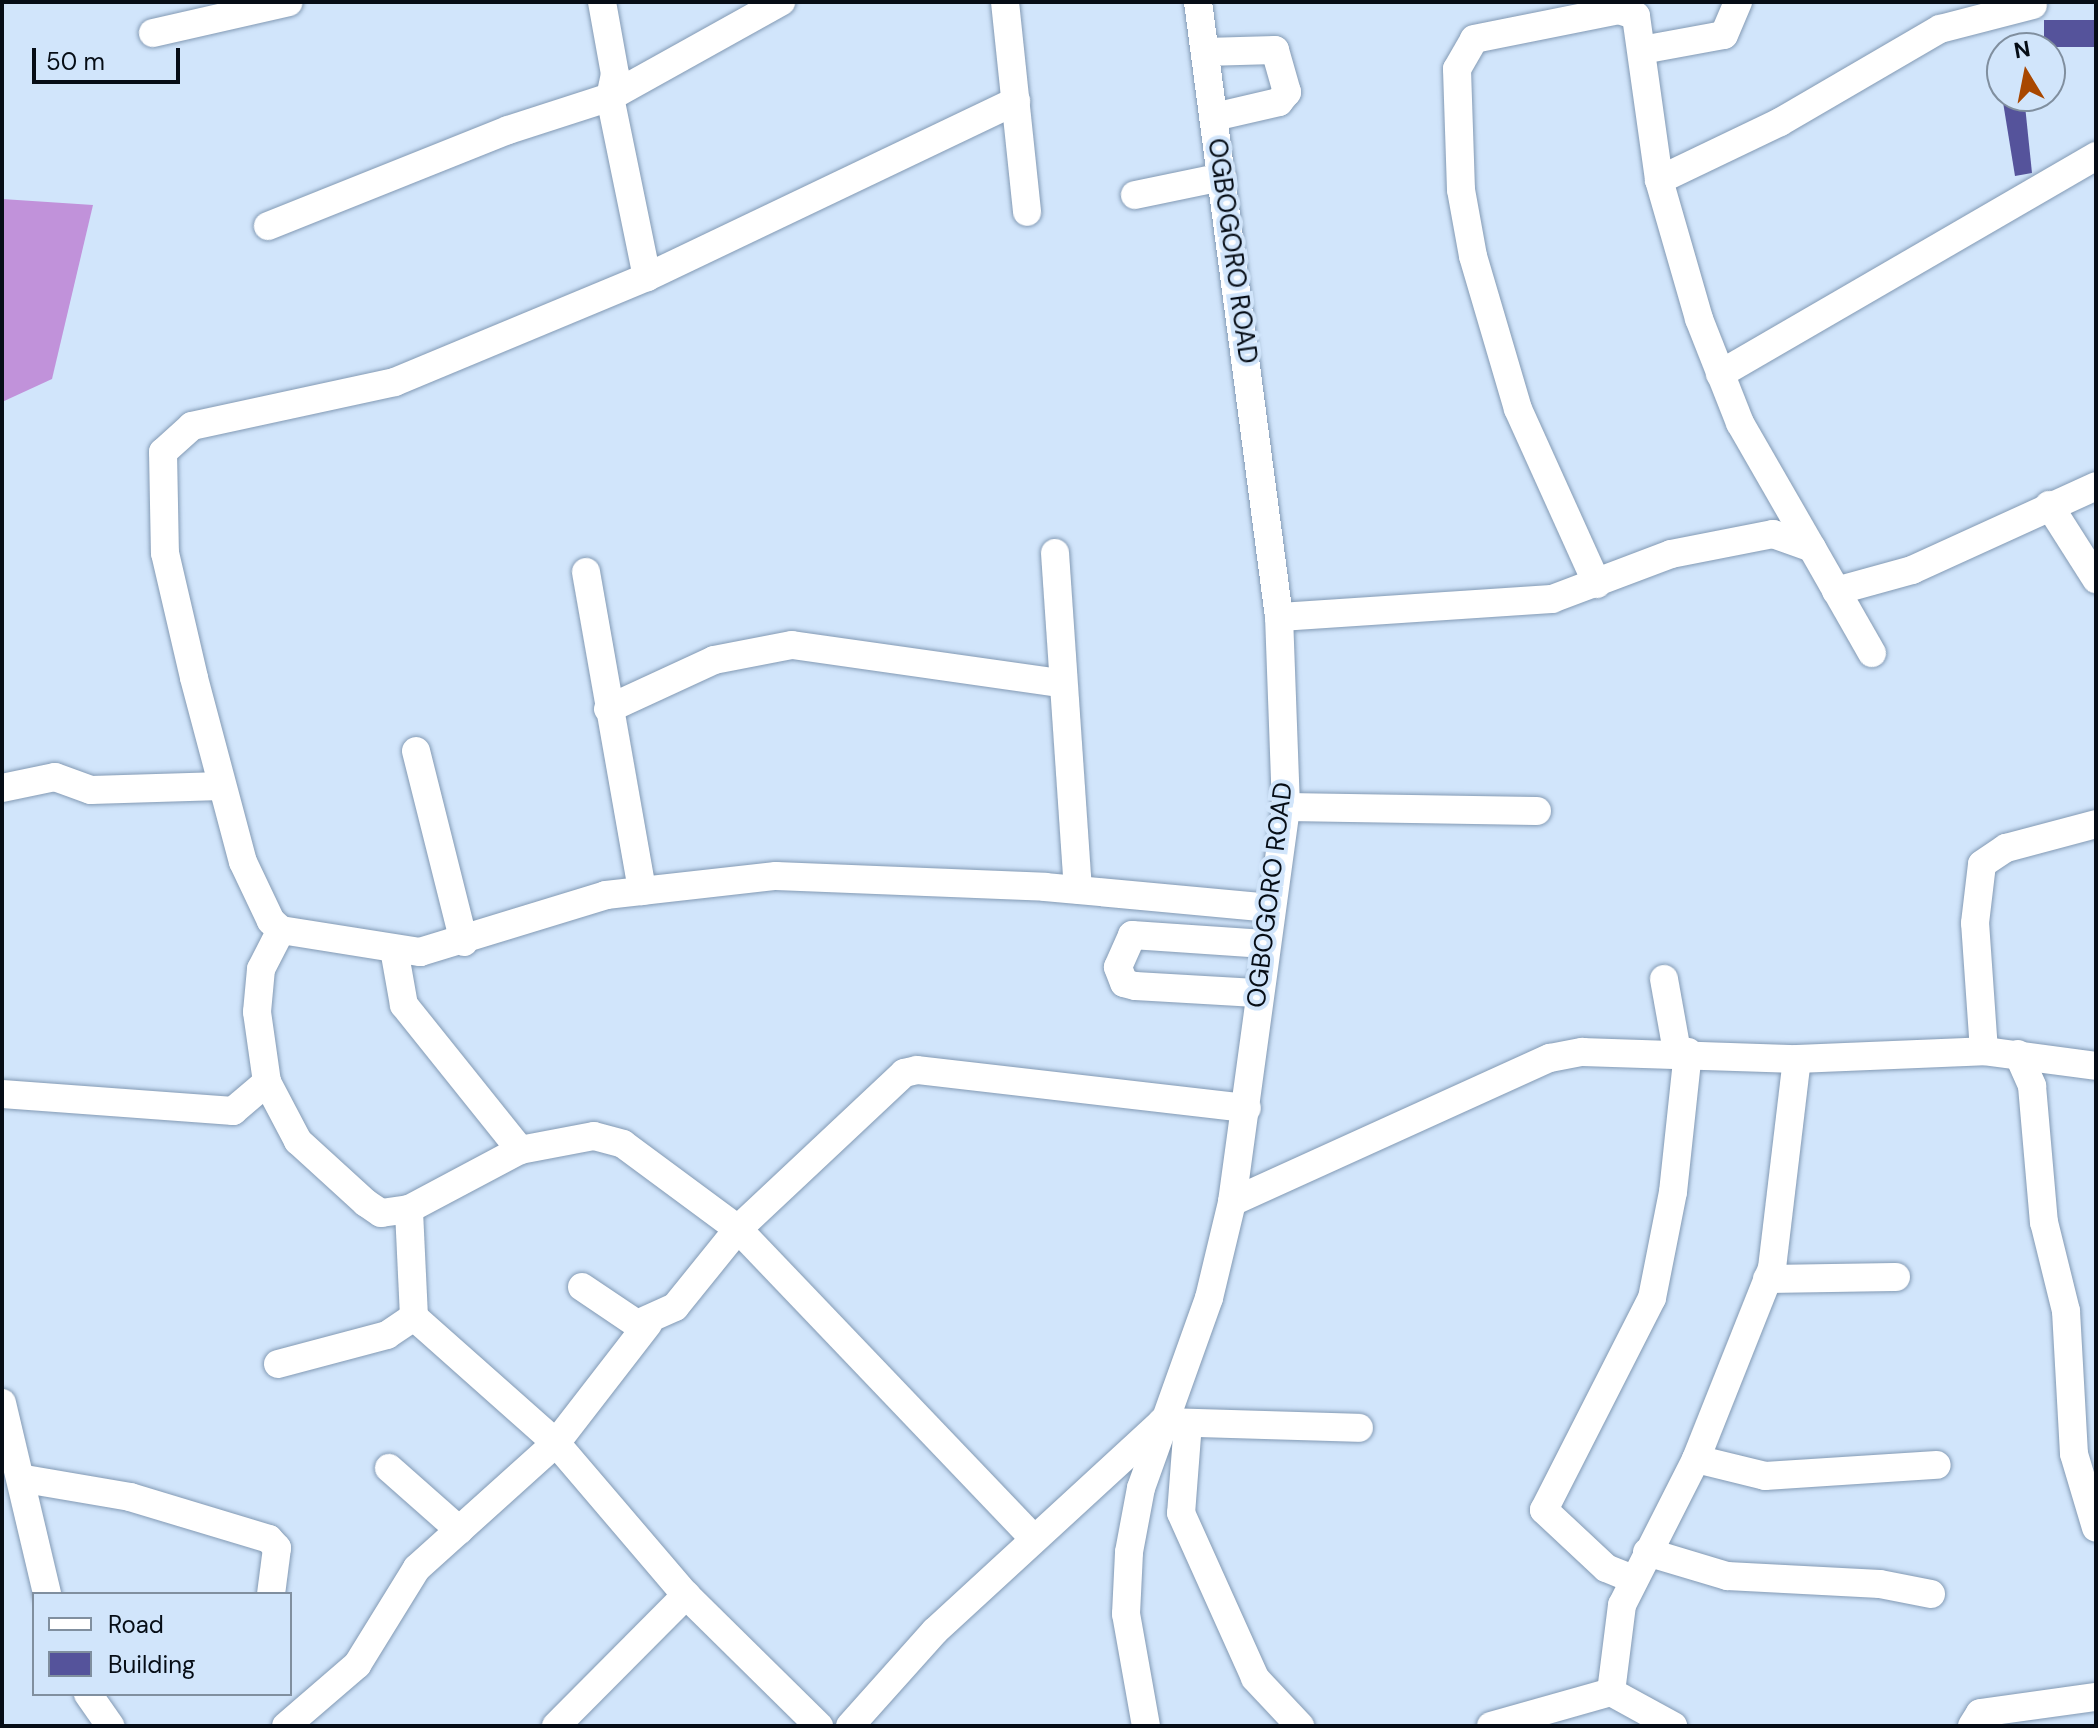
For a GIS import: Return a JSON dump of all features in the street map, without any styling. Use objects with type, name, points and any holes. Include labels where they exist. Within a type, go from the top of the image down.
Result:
[{"type":"street","points":[[153,33],[289,2]]},
{"type":"street","points":[[602,2],[647,277]]},
{"type":"street","points":[[268,226],[618,86],[781,2]]},
{"type":"street","points":[[1005,2],[1027,212]]},
{"type":"street","name":"OGBOGORO ROAD","points":[[1146,1726],[1126,1614],[1129,1552],[1175,1423],[1232,1202],[1247,1108],[1256,993],[1286,807],[1288,716],[1279,617],[1198,2]]},
{"type":"street","points":[[1642,50],[1724,35],[1738,2]]},
{"type":"street","points":[[1659,180],[1780,122],[1940,29],[2033,5]]},
{"type":"street","points":[[1597,584],[1518,409],[1461,190],[1457,69],[1463,51],[1474,39],[1543,13],[1628,11],[1642,50],[1659,180],[1720,374],[1740,423],[1872,653]]},
{"type":"street","points":[[1205,52],[1275,50],[1287,92],[1279,102],[1214,117]]},
{"type":"street","points":[[1016,101],[647,277],[395,382],[192,426],[163,452],[165,553],[222,786],[255,896],[281,930],[420,952],[464,942],[606,895],[840,876],[1078,889],[1271,908]]},
{"type":"street","points":[[1720,374],[2096,156]]},
{"type":"street","points":[[1135,195],[1222,177]]},
{"type":"street","points":[[1836,591],[1912,570],[2096,486]]},
{"type":"street","points":[[2049,505],[2096,579]]},
{"type":"street","points":[[1279,617],[1552,599],[1722,540],[1773,534],[1812,548]]},
{"type":"street","points":[[1055,553],[1060,683],[1078,889]]},
{"type":"street","points":[[586,572],[642,891]]},
{"type":"street","points":[[608,709],[714,660],[792,645],[1060,683]]},
{"type":"street","points":[[416,751],[464,942]]},
{"type":"street","points":[[2,788],[55,777],[91,790],[222,786]]},
{"type":"street","points":[[1286,807],[1537,811]]},
{"type":"street","points":[[1984,1051],[1975,923],[1982,864],[2006,848],[2096,824]]},
{"type":"street","points":[[281,930],[261,969],[257,1012],[267,1082],[298,1141],[366,1203],[381,1213],[409,1209],[520,1150],[594,1136],[623,1144],[738,1229],[1033,1538]]},
{"type":"street","points":[[1256,993],[1135,986],[1124,983],[1118,967],[1132,935],[1265,944]]},
{"type":"street","points":[[394,949],[404,1005],[520,1150]]},
{"type":"street","points":[[1633,1579],[1606,1568],[1544,1510],[1652,1298],[1673,1192],[1682,1052],[1664,979]]},
{"type":"street","points":[[1232,1202],[1550,1058],[1682,1052],[1797,1059],[1984,1051],[2096,1066]]},
{"type":"street","points":[[2018,1054],[2032,1086],[2044,1222],[2066,1311],[2074,1454],[2096,1528]]},
{"type":"street","points":[[1611,1692],[1622,1605],[1696,1459],[1767,1279],[1797,1059]]},
{"type":"street","points":[[286,1726],[357,1665],[406,1582],[556,1443],[648,1324],[675,1307],[738,1229],[904,1073],[917,1070],[1247,1108]]},
{"type":"street","points":[[2,1094],[233,1111],[267,1082]]},
{"type":"street","points":[[409,1209],[414,1317],[556,1443],[686,1595],[819,1726]]},
{"type":"street","points":[[1767,1279],[1896,1277]]},
{"type":"street","points":[[582,1287],[637,1324],[648,1324]]},
{"type":"street","points":[[278,1364],[387,1335],[414,1317]]},
{"type":"street","points":[[2,1403],[25,1479],[47,1592]]},
{"type":"street","points":[[850,1726],[935,1631],[1033,1538],[1175,1423],[1359,1428]]},
{"type":"street","points":[[1175,1423],[1181,1513],[1255,1678],[1300,1726]]},
{"type":"street","points":[[1696,1459],[1765,1476],[1937,1465]]},
{"type":"street","points":[[389,1468],[459,1530]]},
{"type":"street","points":[[25,1479],[130,1497],[269,1539],[277,1548],[271,1592]]},
{"type":"street","points":[[1647,1552],[1727,1576],[1880,1584],[1931,1594]]},
{"type":"street","points":[[556,1726],[686,1595]]},
{"type":"street","points":[[1491,1726],[1611,1692],[1673,1726]]},
{"type":"street","points":[[89,1696],[110,1726]]},
{"type":"street","points":[[1972,1726],[1980,1713],[2096,1697]]},
{"type":"shaded area","points":[[2,199],[93,205],[52,379],[2,402]]},
{"type":"building","points":[[2044,20],[2096,20],[2096,47],[2066,47],[2066,32],[2044,32]]},
{"type":"building","points":[[2005,112],[2026,112],[2032,173],[2015,176]]}]
